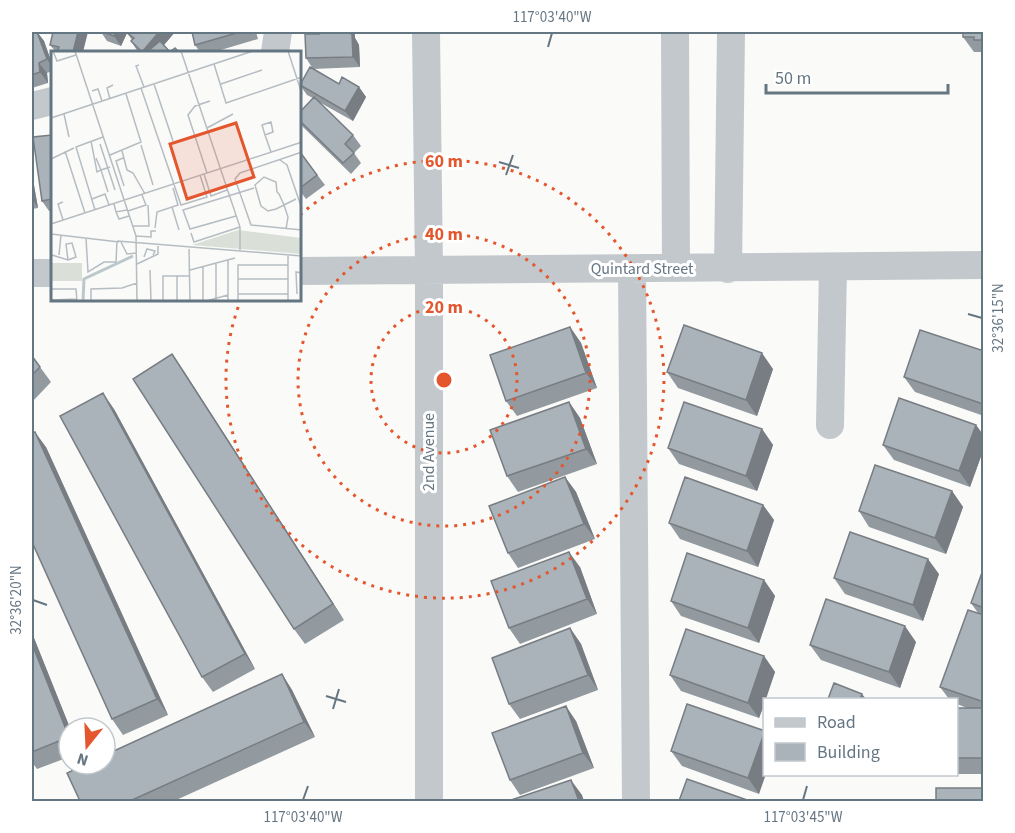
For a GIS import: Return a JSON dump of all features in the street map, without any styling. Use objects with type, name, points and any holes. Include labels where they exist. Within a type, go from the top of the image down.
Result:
[{"type":"street","points":[[275,51],[278,32]]},
{"type":"street","name":"2nd Avenue","points":[[426,32],[429,271],[429,801]]},
{"type":"street","points":[[675,32],[676,268]]},
{"type":"street","points":[[728,269],[731,32]]},
{"type":"street","points":[[32,106],[51,102]]},
{"type":"street","name":"Quintard Street","points":[[302,271],[984,266]]},
{"type":"street","points":[[830,425],[833,267]]},
{"type":"street","points":[[632,269],[636,801]]},
{"type":"street","points":[[32,273],[51,273]]},
{"type":"building","points":[[37,32],[47,59],[39,63],[40,72],[32,75],[32,34]]},
{"type":"building","points":[[53,32],[78,32],[73,51],[57,51],[59,47],[50,45]]},
{"type":"building","points":[[103,32],[116,32],[114,36]]},
{"type":"building","points":[[126,32],[159,32],[143,51],[131,41],[134,38]]},
{"type":"building","points":[[192,32],[240,32],[195,45]]},
{"type":"building","points":[[319,32],[352,34],[353,57],[306,58],[305,34],[319,34]]},
{"type":"building","points":[[963,32],[984,32],[984,40],[963,37]]},
{"type":"building","points":[[160,41],[169,51],[148,51]]},
{"type":"building","points":[[310,67],[339,84],[342,77],[359,87],[345,111],[302,86],[302,81]]},
{"type":"building","points":[[314,97],[353,135],[345,144],[354,153],[343,163],[302,123],[302,110]]},
{"type":"building","points":[[51,135],[51,199],[42,201],[33,137]]},
{"type":"building","points":[[302,155],[317,175],[302,186]]},
{"type":"building","points":[[684,325],[762,353],[746,400],[667,372]]},
{"type":"building","points":[[570,327],[586,373],[506,401],[490,355]]},
{"type":"building","points":[[920,330],[984,351],[983,404],[904,377]]},
{"type":"building","points":[[172,354],[333,604],[294,629],[133,379]]},
{"type":"building","points":[[32,356],[40,367],[32,375]]},
{"type":"building","points":[[103,393],[245,654],[202,677],[60,416]]},
{"type":"building","points":[[899,398],[976,425],[959,471],[883,445]]},
{"type":"building","points":[[569,402],[586,449],[507,476],[490,430]]},
{"type":"building","points":[[684,402],[762,429],[746,476],[668,448]]},
{"type":"building","points":[[35,432],[157,699],[117,717],[111,716],[32,542],[32,433]]},
{"type":"building","points":[[875,465],[952,491],[935,538],[859,511]]},
{"type":"building","points":[[565,477],[584,524],[508,553],[489,506]]},
{"type":"building","points":[[685,477],[763,505],[747,551],[669,523]]},
{"type":"building","points":[[850,532],[928,559],[913,605],[834,578]]},
{"type":"building","points":[[569,552],[587,599],[509,628],[491,581]]},
{"type":"building","points":[[687,553],[764,580],[748,628],[671,601]]},
{"type":"building","points":[[984,567],[984,608],[971,603]]},
{"type":"building","points":[[826,599],[905,626],[889,672],[810,645]]},
{"type":"building","points":[[968,610],[984,615],[984,702],[940,687]]},
{"type":"building","points":[[570,628],[588,675],[509,704],[492,658]]},
{"type":"building","points":[[686,629],[764,656],[748,703],[670,675]]},
{"type":"building","points":[[32,644],[61,716],[57,716],[57,742],[32,752]]},
{"type":"building","points":[[282,674],[304,722],[130,801],[80,801],[68,776],[117,776],[117,750]]},
{"type":"building","points":[[834,683],[862,694],[860,698],[828,698]]},
{"type":"building","points":[[687,704],[763,730],[763,737],[748,778],[671,751]]},
{"type":"building","points":[[566,706],[583,753],[510,780],[492,733]]},
{"type":"building","points":[[958,708],[984,708],[984,758],[958,758]]},
{"type":"building","points":[[687,779],[750,801],[679,801]]},
{"type":"building","points":[[571,780],[579,801],[508,801]]},
{"type":"building","points":[[936,788],[984,788],[984,801],[936,801]]}]
